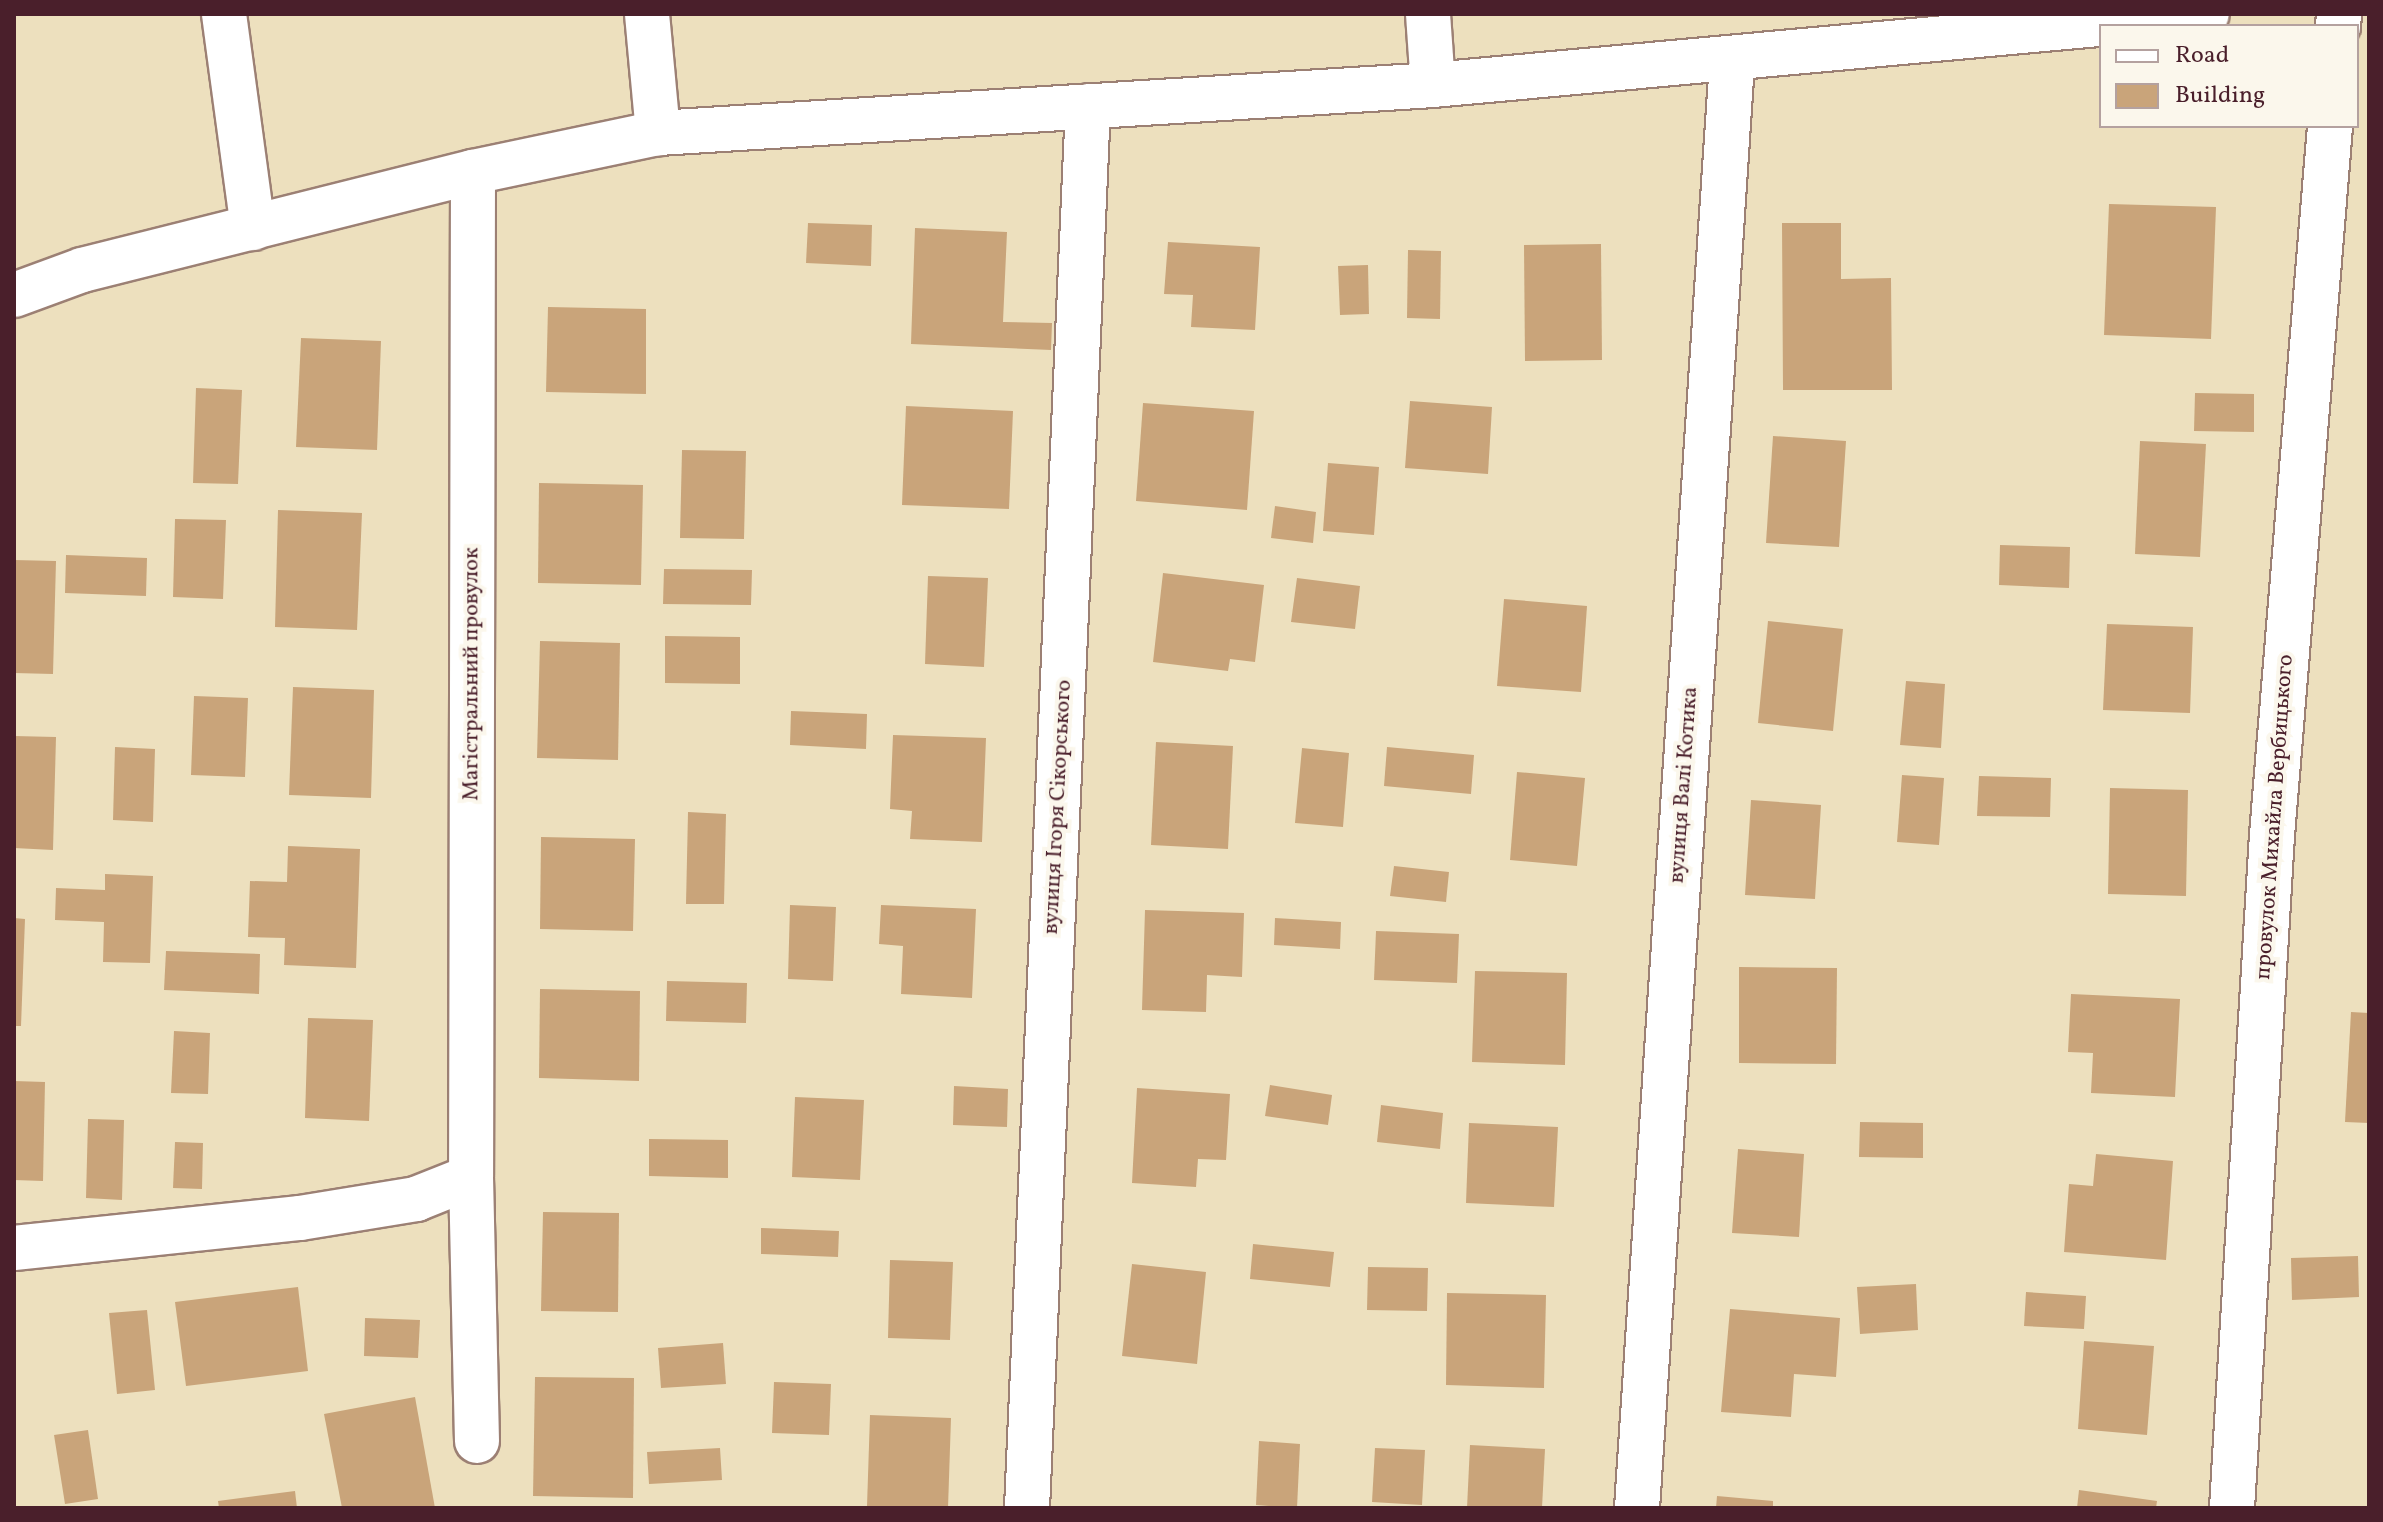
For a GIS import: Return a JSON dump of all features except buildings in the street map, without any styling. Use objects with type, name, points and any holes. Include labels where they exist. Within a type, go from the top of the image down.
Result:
[{"type":"street","points":[[224,14],[253,228]]},
{"type":"street","points":[[647,14],[658,133]]},
{"type":"street","points":[[1428,14],[1433,85]]},
{"type":"street","points":[[2106,24],[2207,14]]},
{"type":"street","points":[[14,295],[82,270],[473,172],[658,133],[1433,85],[1732,61],[2099,25]]},
{"type":"street","name":"вулиця Валі Котика","points":[[1637,1508],[1732,61]]},
{"type":"street","name":"вулиця Ігоря Сікорського","points":[[1027,1508],[1088,106]]},
{"type":"street","name":"провулок Михайла Вербицького","points":[[2232,1508],[2272,835],[2330,128]]},
{"type":"street","name":"Магістральний провулок","points":[[473,172],[471,1177],[477,1441]]},
{"type":"street","points":[[14,1248],[300,1218],[416,1199],[471,1177]]}]
